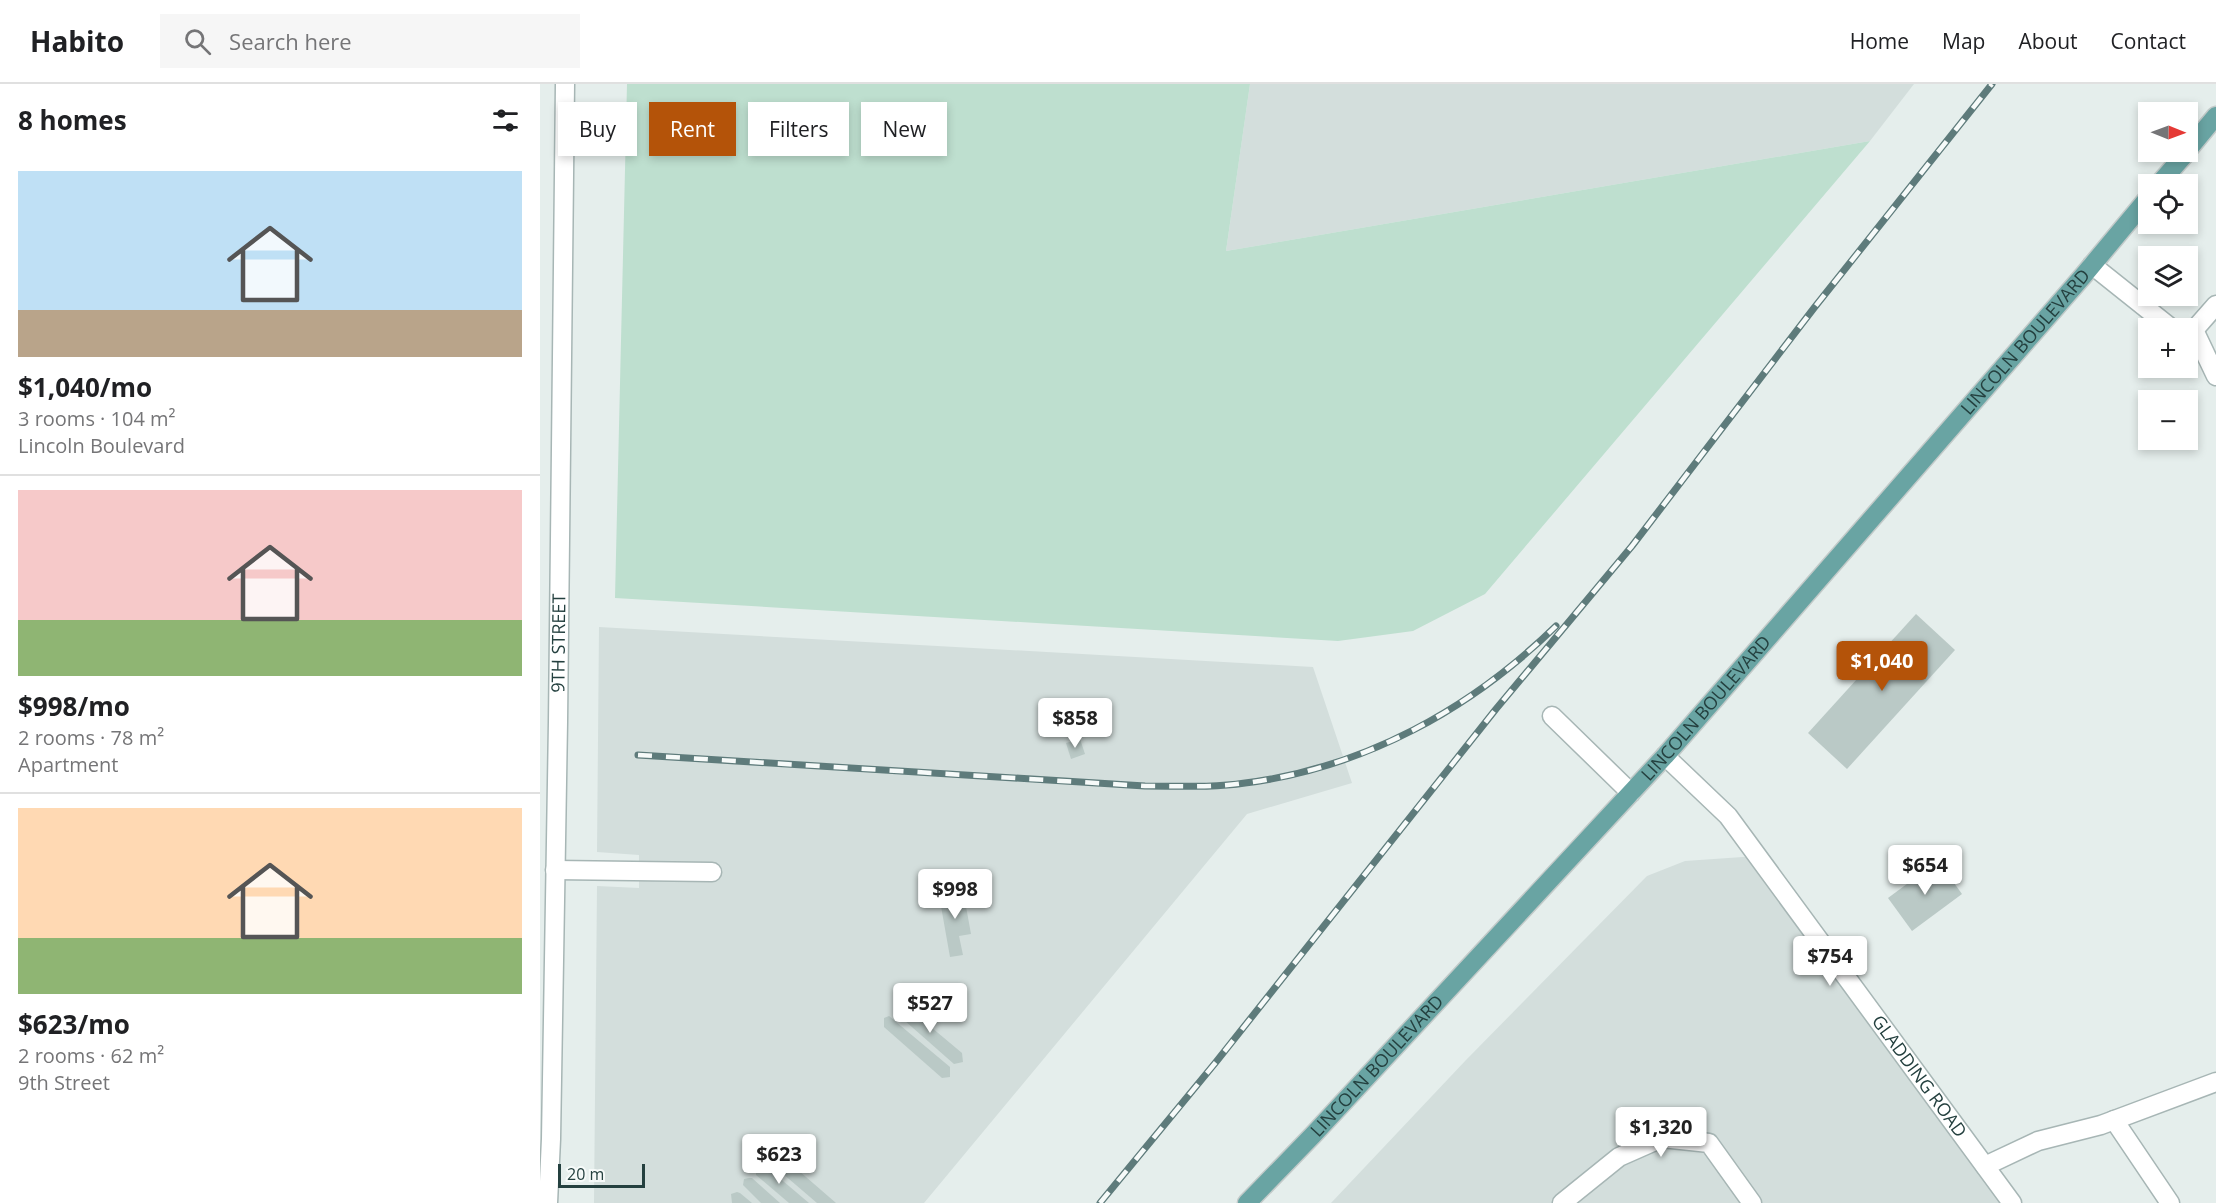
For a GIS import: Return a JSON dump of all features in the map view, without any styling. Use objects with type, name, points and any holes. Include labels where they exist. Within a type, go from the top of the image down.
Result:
[{"type":"main road","points":[[2198,138],[2216,116]]},
{"type":"main road","points":[[2167,174],[2178,162]]},
{"type":"main road","name":"LINCOLN BOULEVARD","points":[[1247,1203],[1665,756],[2092,266],[2138,210]]},
{"type":"street","name":"9TH STREET","points":[[548,1203],[546,1021],[555,870],[549,778],[565,84]]},
{"type":"street","points":[[2092,266],[2159,318]]},
{"type":"street","points":[[2198,323],[2216,305]]},
{"type":"street","points":[[2198,345],[2216,376]]},
{"type":"street","points":[[1552,716],[1631,793]]},
{"type":"street","name":"GLADDING ROAD","points":[[1665,756],[1728,816],[2012,1203]]},
{"type":"street","points":[[555,870],[712,872]]},
{"type":"street","points":[[1985,1166],[2038,1141],[2114,1120],[2216,1082]]},
{"type":"street","points":[[2114,1120],[2170,1203]]},
{"type":"street","points":[[1562,1203],[1618,1157],[1662,1138],[1709,1143],[1752,1203]]},
{"type":"shaded area","points":[[1250,84],[1914,84],[1870,141],[1226,251]]},
{"type":"shaded area","points":[[599,627],[1313,667],[1352,783],[1247,814],[924,1203],[594,1203],[597,886],[639,888],[639,855],[597,852]]},
{"type":"shaded area","points":[[1757,856],[2008,1203],[1331,1203],[1466,1060],[1647,876],[1685,861]]},
{"type":"green space","points":[[627,84],[1250,84],[1226,251],[1870,141],[1485,594],[1413,631],[1338,641],[615,598],[625,156],[637,156],[637,102],[627,102]]},
{"type":"building","points":[[1916,614],[1955,650],[1847,769],[1808,733]]},
{"type":"building","points":[[1080,739],[1085,754],[1071,759],[1066,743]]},
{"type":"building","points":[[1938,861],[1962,894],[1912,931],[1888,898]]},
{"type":"building","points":[[963,890],[971,934],[959,936],[963,955],[950,957],[939,895]]},
{"type":"building","points":[[901,1002],[962,1053],[963,1062],[954,1064],[896,1013],[896,1004]]},
{"type":"building","points":[[889,1016],[950,1067],[950,1077],[942,1078],[884,1027],[884,1018]]},
{"type":"building","points":[[773,1150],[836,1203],[817,1203],[768,1161],[767,1154]]},
{"type":"building","points":[[762,1164],[809,1203],[789,1203],[756,1175],[756,1166]]},
{"type":"building","points":[[752,1178],[780,1203],[761,1203],[743,1185],[744,1179]]},
{"type":"building","points":[[737,1192],[752,1203],[732,1203],[731,1194]]},
{"type":"railway","points":[[1100,1203],[1216,1062],[1496,709],[1632,546],[1814,308],[1992,84]]},
{"type":"railway","points":[[638,755],[1145,786],[1233,785],[1289,775],[1332,764],[1373,749],[1413,730],[1452,708],[1488,683],[1556,626]]}]
